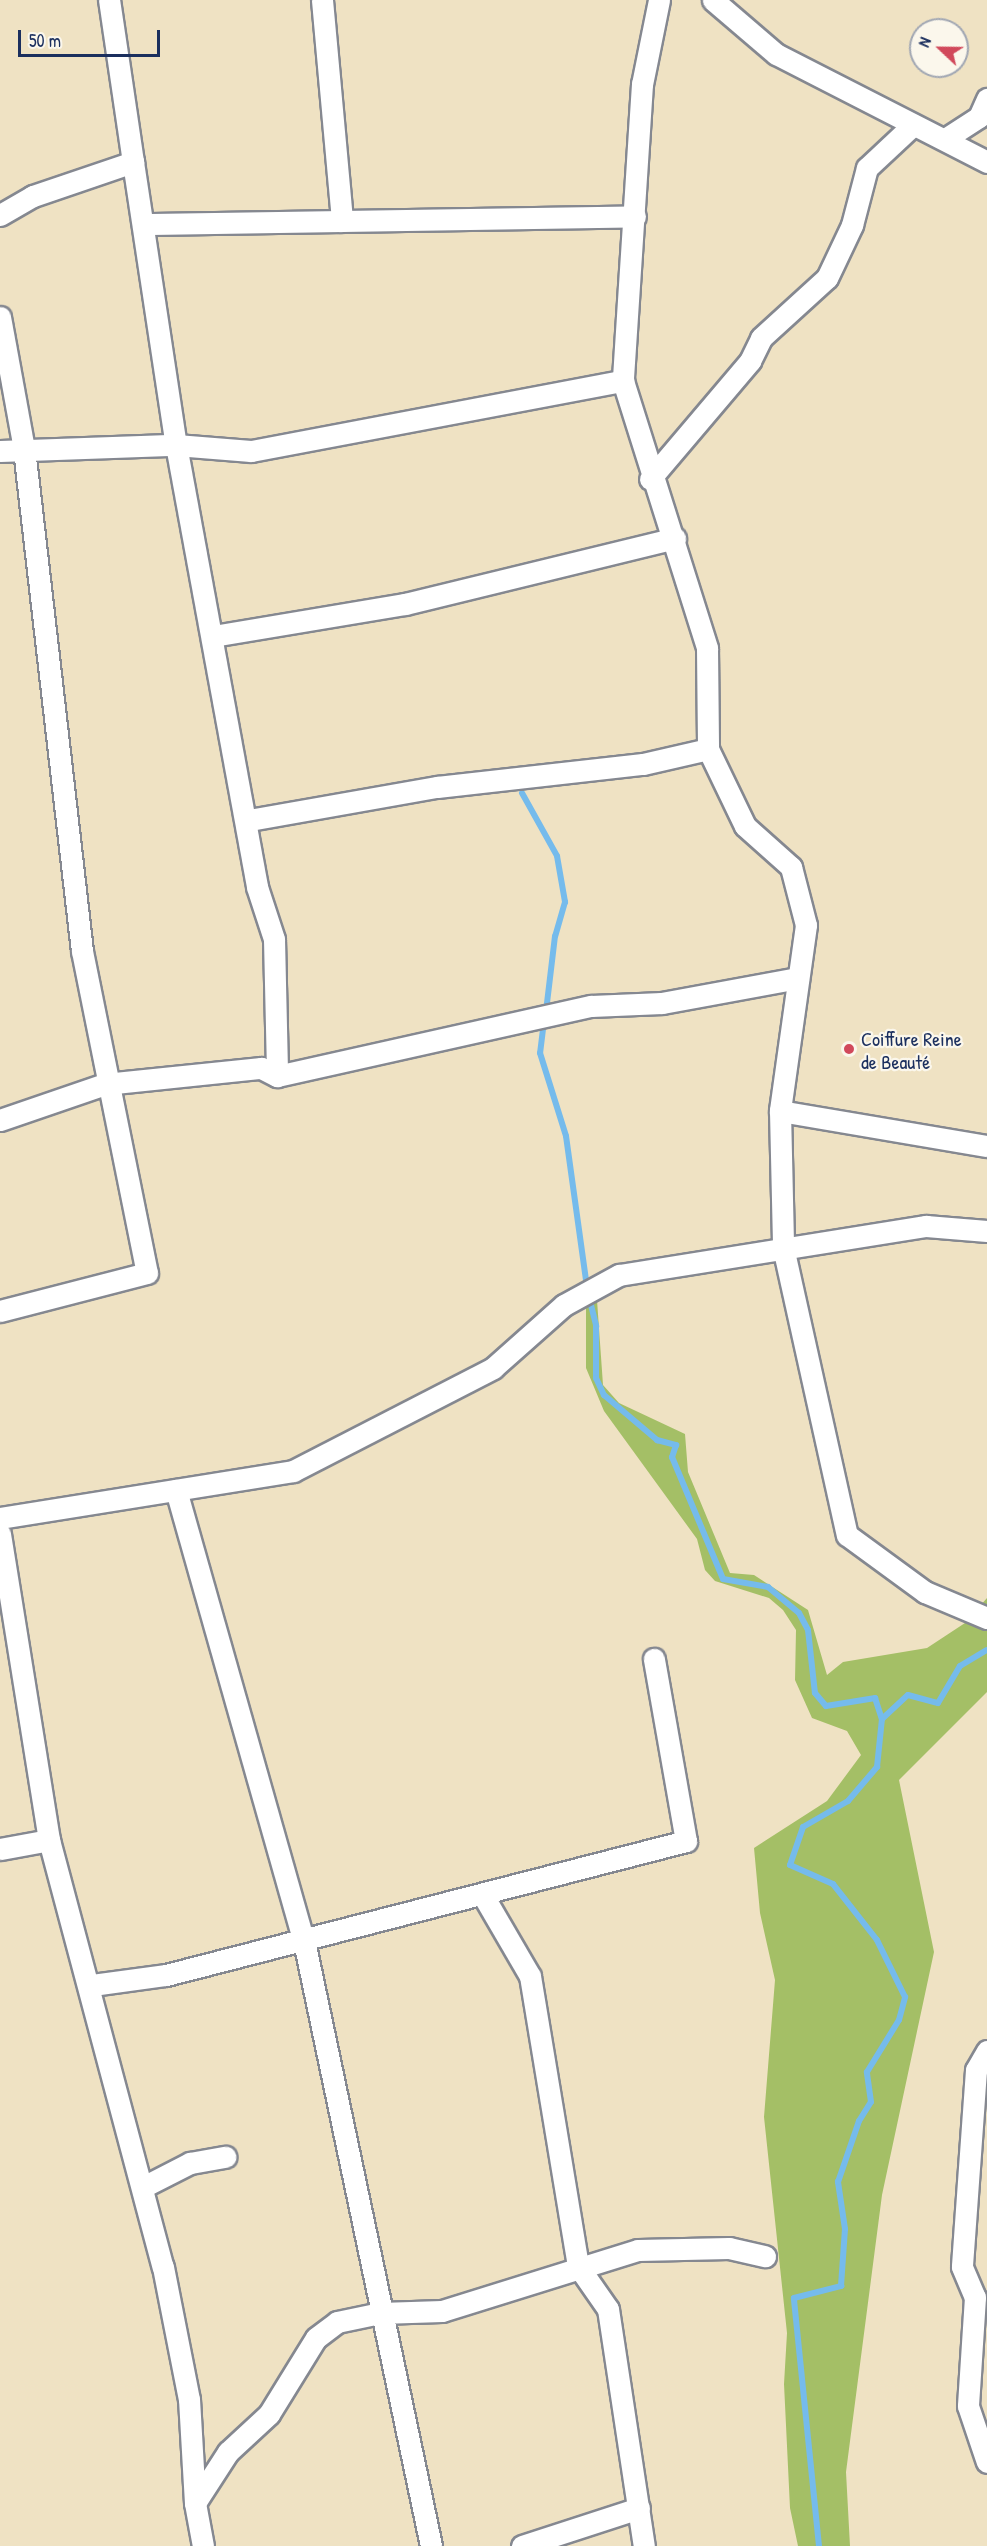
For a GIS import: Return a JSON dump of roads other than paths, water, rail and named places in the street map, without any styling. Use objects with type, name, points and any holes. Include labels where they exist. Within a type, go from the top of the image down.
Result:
[{"type":"street","points":[[109,0],[133,162],[145,224],[176,445],[249,820],[257,887],[274,939],[277,1076]]},
{"type":"street","points":[[322,0],[342,221]]},
{"type":"street","points":[[659,0],[642,84],[623,381],[650,479],[675,538],[706,648],[708,749],[745,826],[791,867],[806,926],[780,1111],[783,1247],[847,1535],[925,1592],[987,1618]]},
{"type":"street","points":[[713,0],[776,54],[913,125],[933,139],[945,139],[987,162]]},
{"type":"street","points":[[945,139],[979,117],[987,99]]},
{"type":"street","points":[[650,479],[750,361],[761,338],[827,278],[852,225],[867,168],[913,125]]},
{"type":"street","points":[[0,215],[33,196],[133,162]]},
{"type":"street","points":[[145,224],[635,216]]},
{"type":"street","points":[[0,317],[24,449],[82,951],[105,1084],[147,1273],[0,1311]]},
{"type":"street","points":[[0,451],[176,445],[251,451],[623,381]]},
{"type":"street","points":[[213,636],[405,604],[675,538]]},
{"type":"street","points":[[249,820],[437,788],[643,764],[708,749]]},
{"type":"street","points":[[0,1119],[105,1084],[261,1068],[277,1076],[591,1006],[662,1003],[798,978]]},
{"type":"street","points":[[780,1111],[987,1146]]},
{"type":"street","points":[[0,1518],[293,1471],[493,1368],[586,1292],[619,1275],[783,1247],[926,1226],[987,1231]]},
{"type":"street","points":[[176,1490],[304,1941],[380,2313],[431,2546]]},
{"type":"street","points":[[0,1534],[49,1840],[92,1985],[143,2187],[189,2399],[195,2503],[203,2546]]},
{"type":"street","points":[[92,1985],[166,1976],[484,1897],[686,1840],[654,1659]]},
{"type":"street","points":[[0,1849],[49,1840]]},
{"type":"street","points":[[484,1897],[530,1976],[578,2266],[608,2309],[644,2546]]},
{"type":"street","points":[[987,2050],[976,2070],[963,2202],[962,2267],[981,2298],[968,2406],[987,2462]]},
{"type":"street","points":[[143,2187],[190,2163],[225,2157]]},
{"type":"street","points":[[195,2503],[228,2452],[263,2423],[316,2338],[337,2322],[380,2313],[442,2311],[556,2278],[578,2266],[638,2250],[729,2248],[765,2256]]},
{"type":"street","points":[[522,2546],[639,2508]]},
{"type":"waterway","points":[[522,793],[557,856],[565,902],[555,936],[546,1011]]},
{"type":"waterway","points":[[544,1021],[540,1053],[566,1136],[587,1287]]},
{"type":"waterway","points":[[589,1297],[596,1326],[596,1378],[604,1395],[657,1440],[676,1445],[672,1457],[723,1579],[768,1587],[799,1613],[808,1630],[815,1693],[826,1706],[875,1698],[882,1719]]},
{"type":"waterway","points":[[819,2546],[794,2298],[841,2286],[845,2229],[838,2182],[859,2121],[871,2102],[867,2072],[899,2020],[905,1997],[877,1940],[833,1884],[790,1865],[803,1827],[848,1801],[877,1767],[882,1719],[908,1695],[938,1703],[960,1666],[987,1650]]},
{"type":"place","name":"Coiffure Reine de Beauté","points":[[849,1049]]}]
